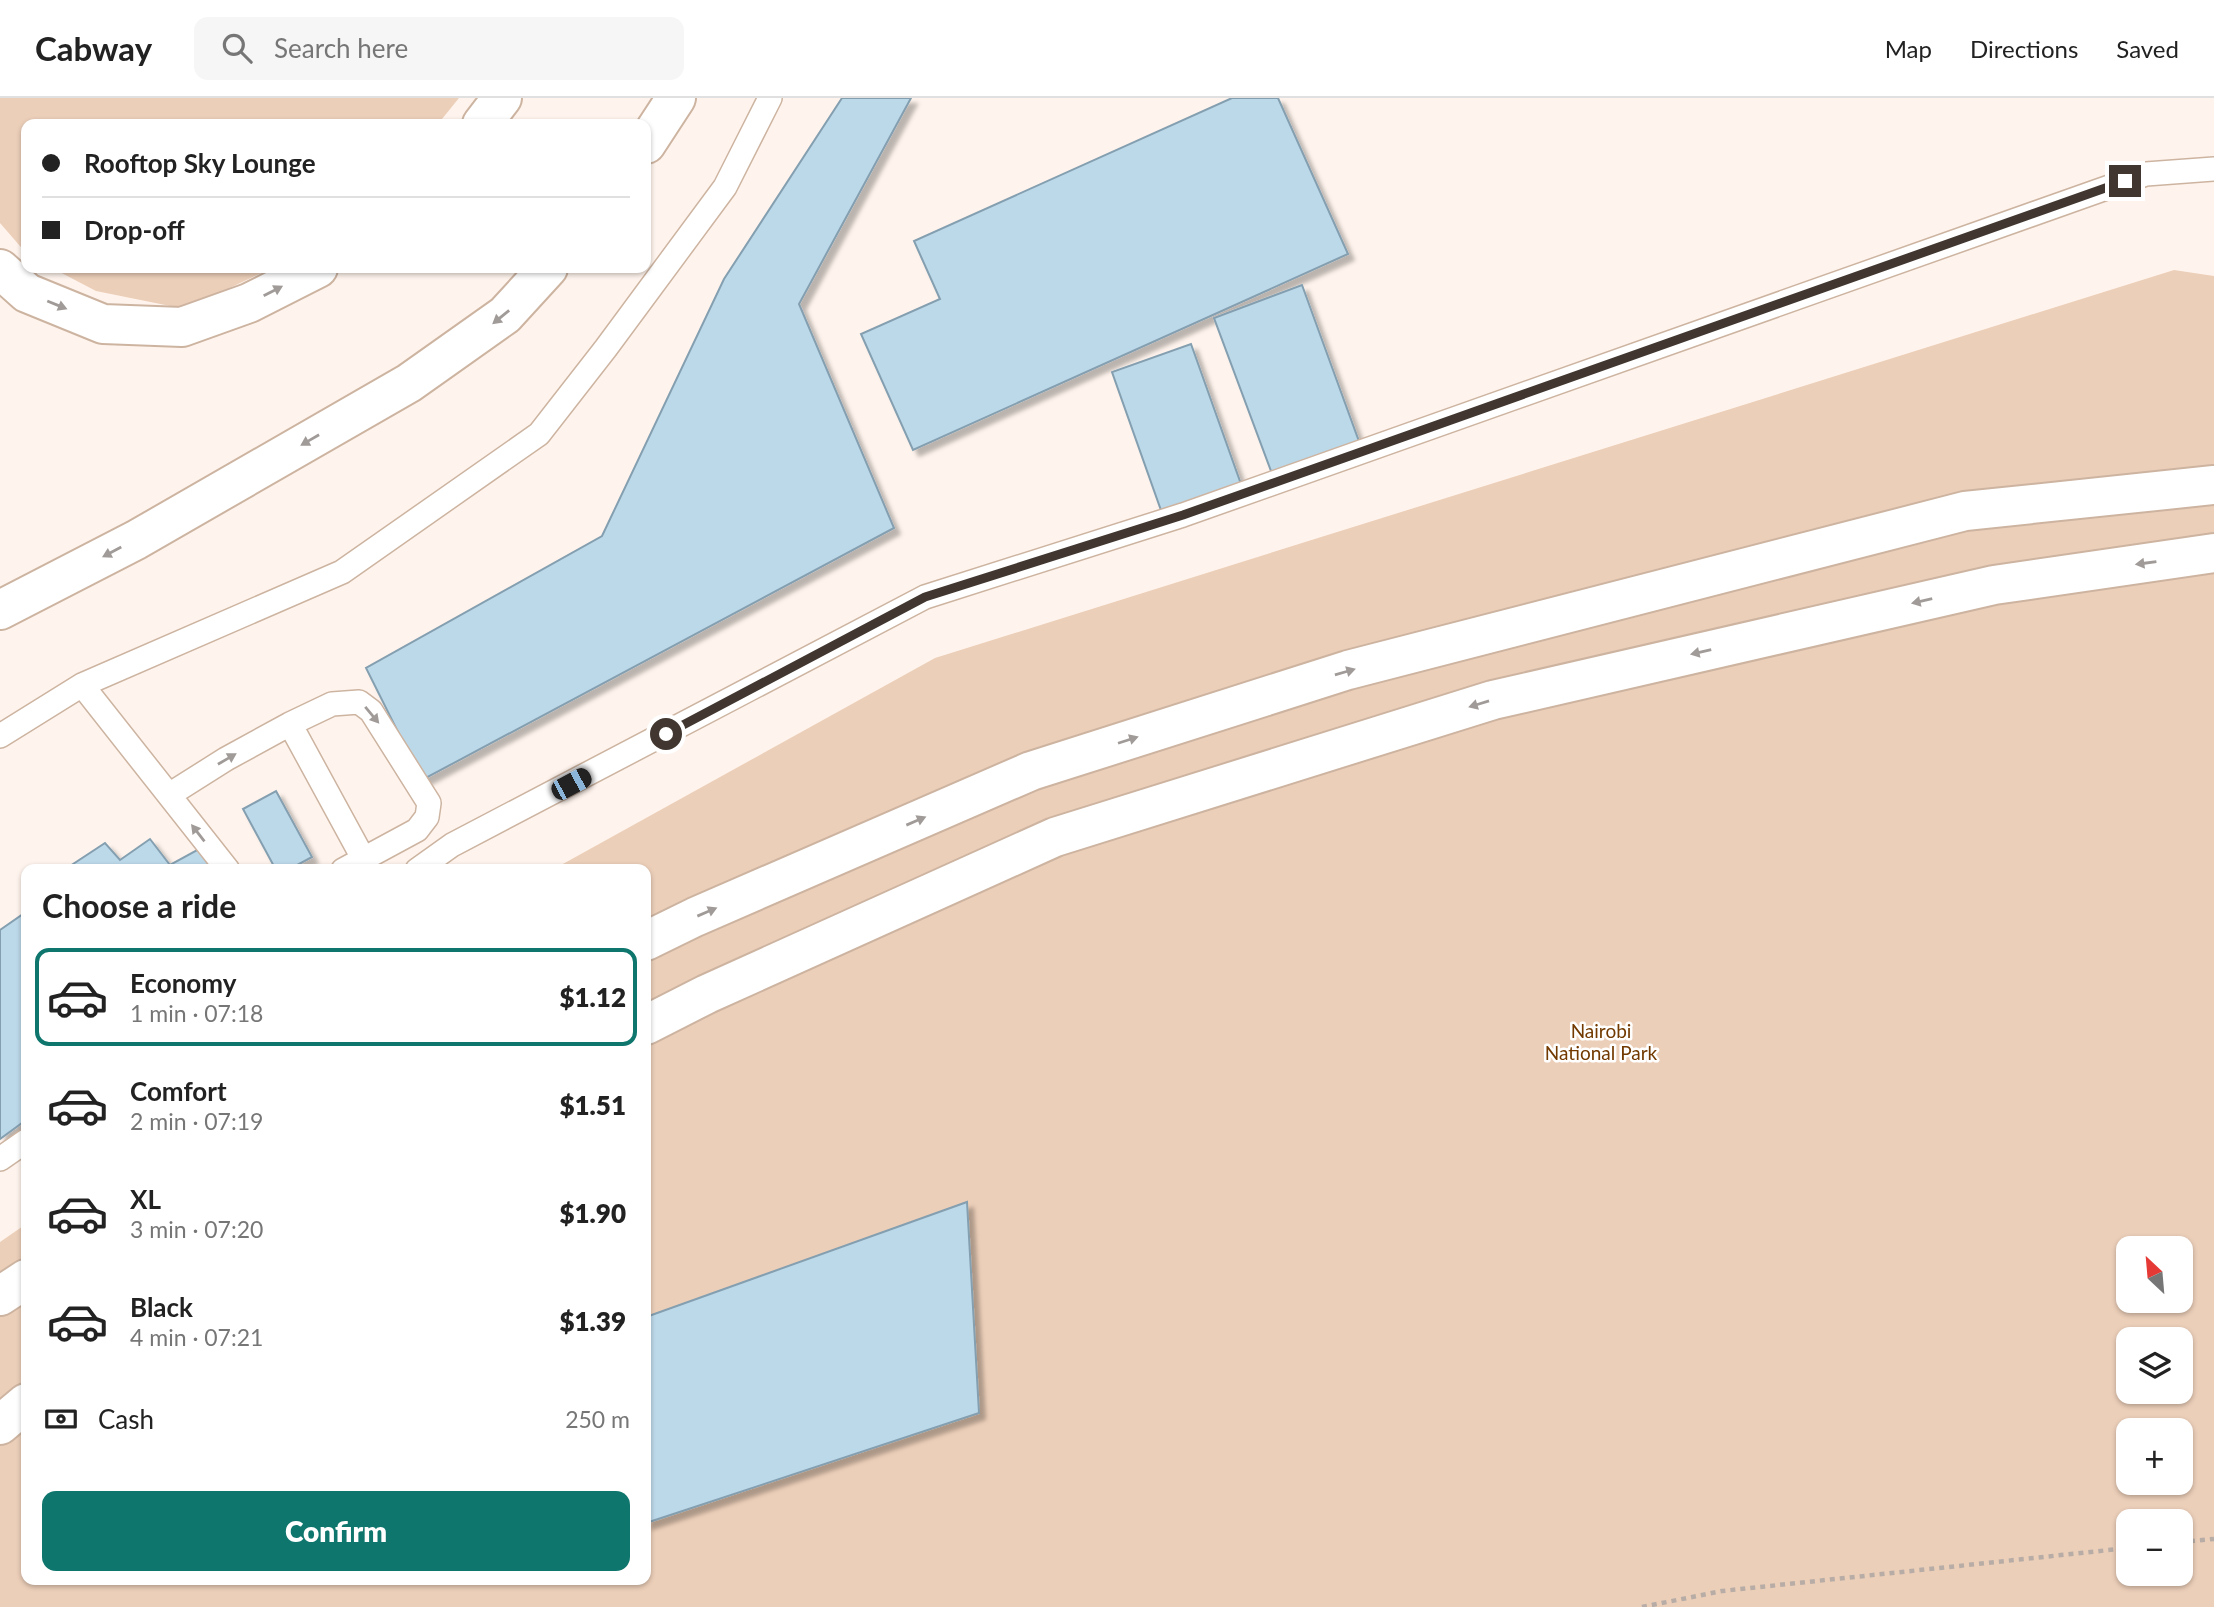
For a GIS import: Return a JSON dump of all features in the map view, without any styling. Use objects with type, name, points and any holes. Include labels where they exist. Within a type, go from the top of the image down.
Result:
[{"type":"main road","points":[[486,119],[502,98]]},
{"type":"main road","points":[[651,136],[676,98]]},
{"type":"main road","points":[[0,269],[27,293],[103,324],[183,327],[249,303],[308,273]]},
{"type":"main road","points":[[0,610],[136,540],[409,383],[505,315],[543,273]]},
{"type":"main road","points":[[651,939],[1031,771],[1348,670],[1965,511],[2214,485]]},
{"type":"main road","points":[[651,1022],[707,994],[1055,837],[1493,700],[1994,585],[2214,553]]},
{"type":"main road","points":[[0,1296],[21,1282]]},
{"type":"main road","points":[[0,1425],[21,1406]]},
{"type":"lane","points":[[0,736],[82,685],[342,572],[539,434],[725,187],[770,98]]},
{"type":"lane","points":[[425,864],[452,845],[925,597],[1183,515],[2146,174],[2214,169]]},
{"type":"lane","points":[[82,685],[223,864]]},
{"type":"lane","points":[[169,795],[226,759],[290,724],[332,704],[359,702],[371,711],[429,803],[427,817],[417,830],[353,864],[290,724]]},
{"type":"lane","points":[[0,1159],[21,1144]]},
{"type":"path","points":[[2193,1541],[2214,1539]]},
{"type":"path","points":[[1642,1607],[1721,1591],[2116,1549]]},
{"type":"green space","points":[[0,98],[459,98],[442,119],[21,119],[21,247],[0,223]]},
{"type":"green space","name":"Nairobi National Park","points":[[2174,270],[2214,276],[2214,1607],[0,1607],[0,1242],[21,1227],[21,1585],[651,1585],[651,864],[563,864],[935,658]]},
{"type":"green space","points":[[62,273],[261,273],[185,309],[96,291]]},
{"type":"building","points":[[842,98],[911,98],[799,304],[894,528],[422,780],[366,668],[602,536],[724,279]]},
{"type":"building","points":[[1232,98],[1278,98],[1348,254],[913,450],[861,334],[940,299],[914,241]]},
{"type":"building","points":[[1302,285],[1361,447],[1274,479],[1214,318]]},
{"type":"building","points":[[1191,344],[1242,487],[1163,516],[1112,372]]},
{"type":"building","points":[[276,791],[312,857],[299,864],[273,864],[243,809]]},
{"type":"building","points":[[150,839],[169,864],[73,864],[105,843],[120,860]]},
{"type":"building","points":[[199,849],[210,864],[172,864]]},
{"type":"building","points":[[21,915],[21,1124],[0,1139],[0,930]]},
{"type":"building","points":[[967,1202],[979,1413],[651,1521],[651,1315]]},
{"type":"route","points":[[666,734],[925,597],[1183,515],[2125,181]]}]
